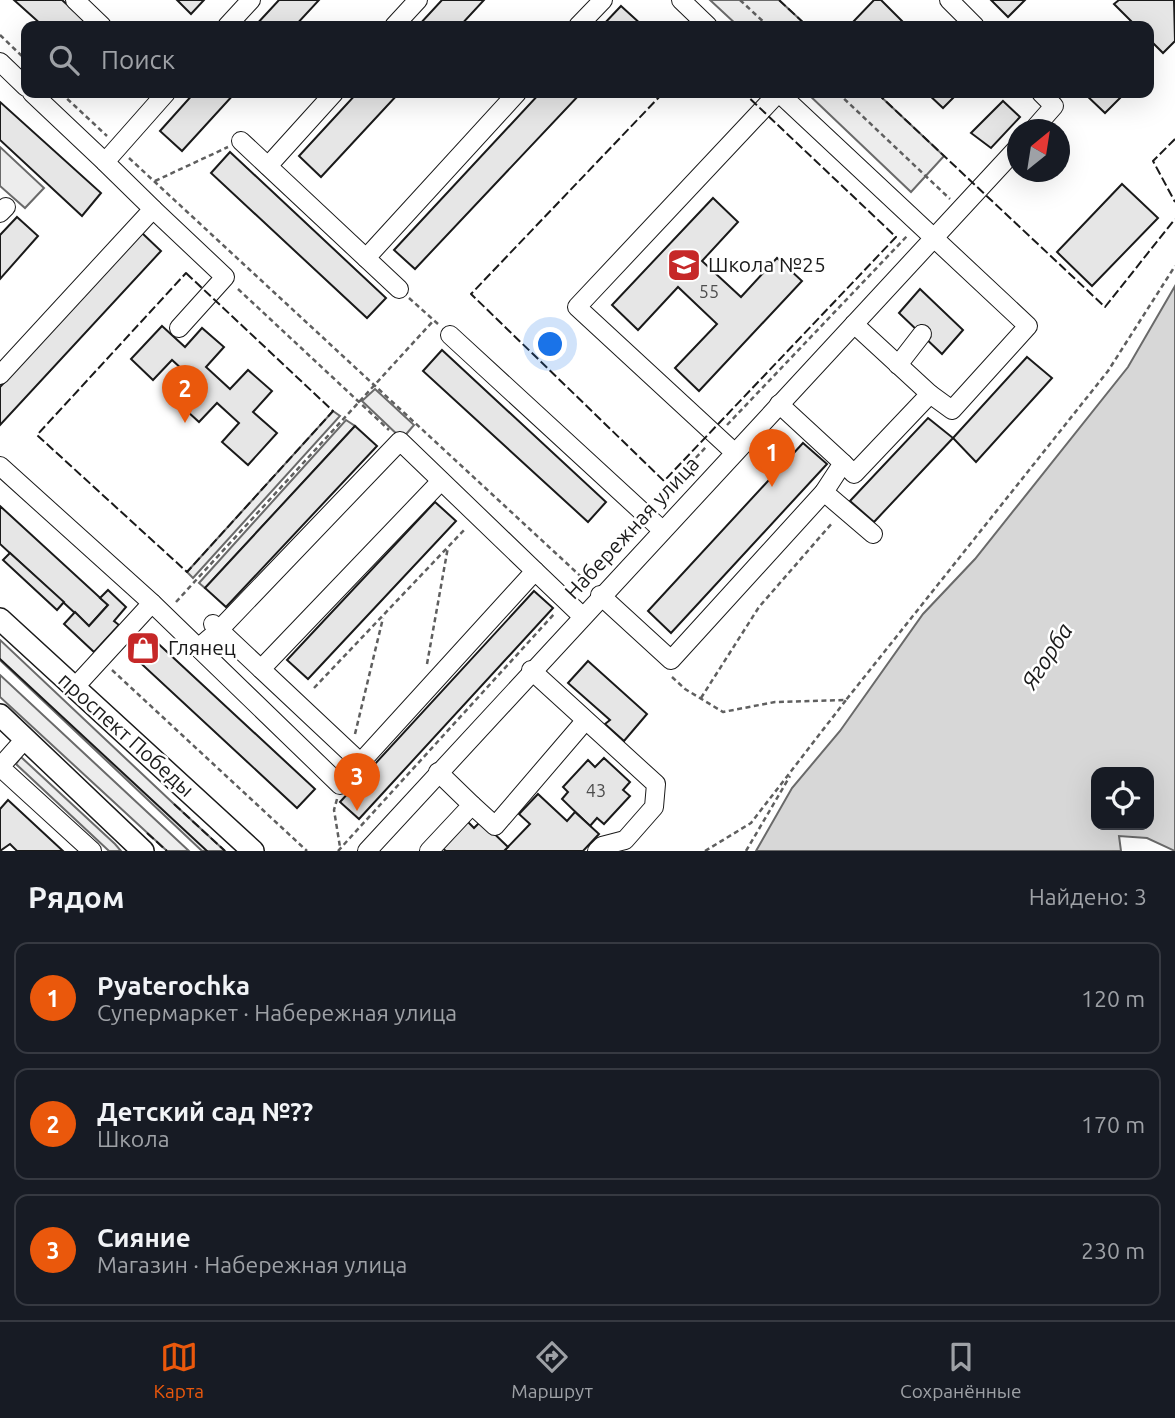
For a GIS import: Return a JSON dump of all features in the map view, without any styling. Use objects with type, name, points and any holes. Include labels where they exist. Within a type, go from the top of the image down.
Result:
[{"type":"main road","name":"проспект Победы","points":[[0,620],[253,851]]},
{"type":"main road","points":[[0,715],[143,851]]},
{"type":"street","points":[[75,0],[97,21]]},
{"type":"street","points":[[231,21],[250,0]]},
{"type":"street","points":[[399,21],[418,0]]},
{"type":"street","points":[[584,21],[603,0]]},
{"type":"street","points":[[681,0],[703,21]]},
{"type":"street","points":[[949,0],[970,21]]},
{"type":"street","points":[[0,62],[21,82]]},
{"type":"street","points":[[37,98],[225,277],[179,328]]},
{"type":"street","points":[[105,162],[162,98]]},
{"type":"street","points":[[268,166],[329,98]]},
{"type":"street","points":[[366,258],[512,98]]},
{"type":"street","points":[[734,452],[577,307],[773,98]]},
{"type":"street","points":[[783,98],[1028,326],[951,411],[854,324]]},
{"type":"street","points":[[1043,119],[1054,106],[1046,98]]},
{"type":"street","points":[[241,141],[399,289]]},
{"type":"street","name":"Набережная улица","points":[[367,851],[581,615],[1007,158]]},
{"type":"street","points":[[0,375],[153,209]]},
{"type":"street","points":[[898,365],[922,334]]},
{"type":"street","points":[[450,335],[661,529]]},
{"type":"street","points":[[779,404],[854,474],[930,394]]},
{"type":"street","points":[[198,648],[215,626],[400,441],[581,615]]},
{"type":"street","points":[[600,595],[671,660],[824,492],[843,463]]},
{"type":"street","points":[[0,466],[158,609],[340,785],[355,758],[536,572]]},
{"type":"street","points":[[261,669],[442,481]]},
{"type":"street","points":[[824,492],[873,534]]},
{"type":"street","points":[[74,688],[100,659],[158,609]]},
{"type":"street","points":[[215,626],[355,758]]},
{"type":"street","points":[[531,670],[656,784],[654,807],[625,840],[602,846],[597,851]]},
{"type":"street","points":[[438,772],[495,826],[585,721]]},
{"type":"street","points":[[25,739],[0,767],[92,851]]},
{"type":"street","points":[[429,851],[472,805]]},
{"type":"path","points":[[740,0],[763,21]]},
{"type":"path","points":[[0,35],[21,55]]},
{"type":"path","points":[[66,98],[600,595]]},
{"type":"path","points":[[843,98],[960,209]]},
{"type":"path","points":[[155,181],[241,141]]},
{"type":"path","points":[[339,850],[644,513],[909,235]]},
{"type":"path","points":[[705,851],[751,823],[1108,371],[1175,266]]},
{"type":"path","points":[[225,277],[400,441]]},
{"type":"path","points":[[399,289],[450,335]]},
{"type":"path","points":[[158,609],[375,386],[434,320]]},
{"type":"path","points":[[701,699],[759,607],[844,509]]},
{"type":"path","points":[[314,688],[478,516]]},
{"type":"path","points":[[426,670],[448,547]]},
{"type":"path","points":[[355,758],[384,615]]},
{"type":"path","points":[[100,659],[307,851]]},
{"type":"path","points":[[666,672],[723,712],[775,702],[846,700]]},
{"type":"path","points":[[746,851],[797,764]]},
{"type":"path","points":[[339,850],[334,810],[340,785]]},
{"type":"shaded area","points":[[710,0],[779,0],[802,21],[733,21]]},
{"type":"shaded area","points":[[812,98],[882,98],[944,156],[911,192]]},
{"type":"shaded area","points":[[0,147],[44,188],[25,208],[0,186]]},
{"type":"shaded area","points":[[375,389],[414,425],[402,439],[362,401]]},
{"type":"shaded area","points":[[333,411],[340,416],[193,578],[187,572]]},
{"type":"shaded area","points":[[346,420],[355,426],[205,588],[199,583]]},
{"type":"shaded area","points":[[0,640],[225,851],[202,851],[0,660]]},
{"type":"shaded area","points":[[0,675],[189,851],[167,851],[0,697]]},
{"type":"shaded area","points":[[21,757],[121,851],[109,851],[16,764]]},
{"type":"water","name":"Ягорба","points":[[1175,286],[1175,851],[1147,838],[1119,836],[1121,851],[756,851],[792,788],[840,731],[923,614],[975,559],[1128,367]]},
{"type":"building","points":[[14,0],[62,0],[85,21],[37,21]]},
{"type":"building","points":[[177,0],[204,0],[191,14]]},
{"type":"building","points":[[279,0],[319,0],[300,21],[260,21]]},
{"type":"building","points":[[442,0],[484,0],[465,21],[423,21]]},
{"type":"building","points":[[874,0],[881,0],[902,21],[854,21]]},
{"type":"building","points":[[991,0],[1025,0],[1008,17]]},
{"type":"building","points":[[1119,0],[1174,0],[1175,41],[1163,53],[1154,44],[1154,21],[1131,21],[1114,4]]},
{"type":"building","points":[[621,6],[638,21],[607,21]]},
{"type":"building","points":[[190,98],[230,98],[182,151],[160,131]]},
{"type":"building","points":[[352,98],[394,98],[321,177],[299,156]]},
{"type":"building","points":[[535,98],[576,98],[415,269],[394,250]]},
{"type":"building","points":[[932,98],[953,98],[943,108]]},
{"type":"building","points":[[1089,98],[1120,98],[1105,113]]},
{"type":"building","points":[[1003,101],[1020,117],[1007,119],[1007,131],[991,148],[971,133]]},
{"type":"building","points":[[0,102],[101,193],[82,216],[0,140]]},
{"type":"building","points":[[230,152],[386,298],[367,318],[211,173]]},
{"type":"building","points":[[1122,184],[1158,218],[1092,286],[1057,252]]},
{"type":"building","points":[[713,198],[738,222],[702,261],[741,297],[777,258],[802,281],[699,391],[675,368],[717,324],[678,287],[638,330],[612,305]]},
{"type":"building","points":[[17,217],[38,236],[0,279],[0,235]]},
{"type":"building","points":[[142,233],[161,251],[0,425],[0,387]]},
{"type":"building","points":[[920,289],[963,330],[942,354],[899,313]]},
{"type":"building","points":[[162,326],[185,347],[202,328],[224,347],[206,367],[230,389],[248,370],[272,391],[253,412],[277,433],[248,465],[222,442],[239,423],[217,403],[199,422],[176,401],[194,380],[172,360],[153,380],[131,359]]},
{"type":"building","points":[[442,350],[606,502],[588,522],[423,371]]},
{"type":"building","points":[[1027,357],[1052,378],[976,462],[953,438]]},
{"type":"building","points":[[928,418],[953,438],[874,522],[850,501]]},
{"type":"building","points":[[355,426],[377,446],[226,607],[205,588]]},
{"type":"building","points":[[803,443],[827,464],[671,633],[648,611]]},
{"type":"building","points":[[435,502],[456,521],[308,679],[287,660]]},
{"type":"building","points":[[0,506],[108,605],[89,626],[0,544]]},
{"type":"building","points":[[10,553],[64,602],[57,610],[3,560]]},
{"type":"building","points":[[108,590],[126,607],[114,621],[119,625],[94,652],[64,624],[75,612],[89,626],[108,605],[100,598]]},
{"type":"building","points":[[534,591],[553,608],[359,819],[340,802]]},
{"type":"building","points":[[151,637],[315,789],[297,808],[133,656]]},
{"type":"building","points":[[588,661],[647,714],[624,741],[605,724],[610,720],[568,683]]},
{"type":"building","points":[[604,758],[630,782],[623,790],[630,796],[604,824],[597,818],[590,826],[562,799],[568,792],[563,787],[588,760],[595,767]]},
{"type":"building","points":[[538,794],[567,821],[575,812],[599,834],[583,851],[504,851],[530,824],[519,814]]},
{"type":"building","points":[[8,800],[63,851],[17,851],[10,844],[0,851],[0,809]]},
{"type":"building","points":[[467,821],[474,828],[481,821],[508,847],[504,851],[446,851],[442,848]]},
{"type":"tram line","points":[[0,659],[207,851]]},
{"type":"fence","points":[[779,0],[802,21]]},
{"type":"fence","points":[[658,98],[471,294],[664,481],[896,237],[749,98]]},
{"type":"fence","points":[[882,98],[1105,307],[1175,219]]},
{"type":"fence","points":[[1175,139],[1153,161],[1175,202]]},
{"type":"fence","points":[[186,273],[333,411],[187,572],[37,435],[186,273]]},
{"type":"fence","points":[[174,804],[225,851]]},
{"type":"fence","points":[[147,833],[167,851]]},
{"type":"place","name":"Школа №25","points":[[684,265]]},
{"type":"place","name":"Детский сад №??","points":[[185,423]]},
{"type":"place","name":"Pyaterochka","points":[[772,487]]},
{"type":"place","name":"Глянец","points":[[143,648]]},
{"type":"place","name":"Сияние","points":[[357,811]]}]
